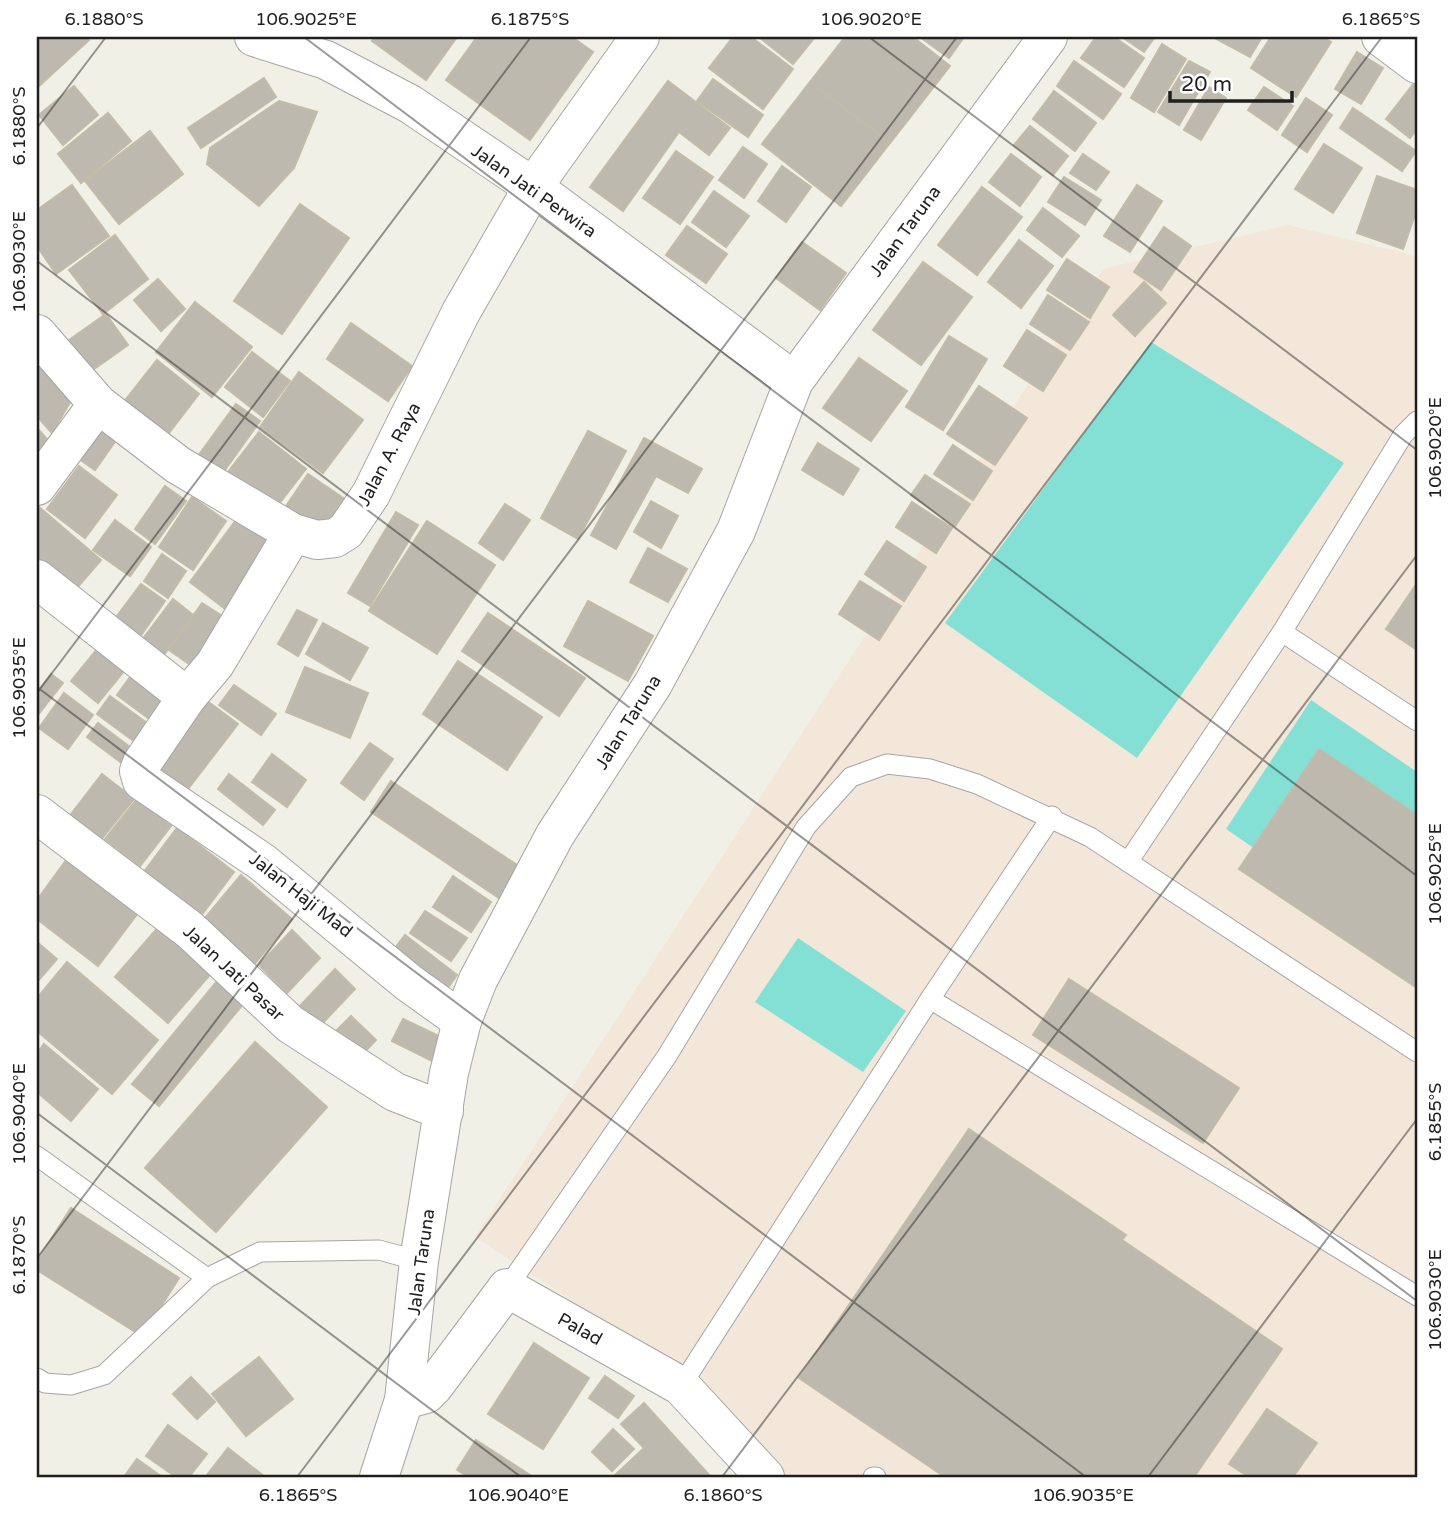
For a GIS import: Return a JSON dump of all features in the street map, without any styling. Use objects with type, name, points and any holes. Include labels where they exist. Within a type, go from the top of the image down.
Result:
[{"type":"street","name":"Jalan Jati Perwira","points":[[254,37],[326,60],[410,104],[533,187],[794,381]]},
{"type":"street","points":[[533,187],[640,37]]},
{"type":"street","name":"Jalan Taruna","points":[[379,1477],[404,1400],[419,1261],[449,1073],[462,1021],[478,980],[555,835],[653,684],[736,531],[794,381],[1048,37]]},
{"type":"street","points":[[1381,37],[1417,64]]},
{"type":"street","name":"Jalan A. Raya","points":[[37,334],[98,404],[178,465],[293,533],[317,540],[335,538],[352,522],[372,494],[461,312],[533,187]]},
{"type":"street","points":[[37,486],[98,404]]},
{"type":"street","points":[[37,579],[187,697],[215,664],[293,533]]},
{"type":"street","name":"Jalan Haji Mad","points":[[187,697],[139,771],[142,780],[262,862],[408,983],[462,1021]]},
{"type":"street","name":"Jalan Jati Pasar","points":[[37,814],[190,930],[290,1024],[395,1092],[444,1111]]},
{"type":"street","points":[[404,1400],[417,1398],[434,1387],[507,1288]]},
{"type":"street","name":"Palad","points":[[507,1288],[681,1386],[765,1477]]},
{"type":"lane","points":[[1128,862],[1282,632],[1403,435],[1417,421]]},
{"type":"lane","points":[[1282,632],[1417,721]]},
{"type":"lane","points":[[507,1288],[667,1056],[806,827],[850,777],[887,764],[930,769],[977,784],[1052,816],[1128,862],[1417,1052]]},
{"type":"lane","points":[[681,1386],[930,999],[1052,816]]},
{"type":"lane","points":[[930,999],[1417,1296]]},
{"type":"lane","points":[[37,1156],[207,1278]]},
{"type":"lane","points":[[37,1378],[45,1383],[71,1385],[104,1375],[207,1278],[260,1252],[379,1250],[419,1261]]},
{"type":"shaded area","points":[[1288,225],[1417,256],[1417,1477],[784,1477],[696,1382],[475,1237],[1103,269]]},
{"type":"shaded area","points":[[1151,342],[1344,463],[1137,758],[945,623]]},
{"type":"shaded area","points":[[1311,700],[1417,772],[1417,960],[1226,829]]},
{"type":"shaded area","points":[[798,938],[906,1011],[863,1072],[755,1002]]},
{"type":"building","points":[[37,37],[86,37],[89,40],[37,88]]},
{"type":"building","points":[[374,37],[457,37],[426,80],[372,41]]},
{"type":"building","points":[[477,37],[572,37],[593,52],[530,140],[446,80]]},
{"type":"building","points":[[733,37],[751,37],[793,69],[763,109],[709,68]]},
{"type":"building","points":[[759,37],[815,37],[793,64]]},
{"type":"building","points":[[845,37],[913,37],[950,66],[890,143],[810,82]]},
{"type":"building","points":[[920,37],[964,37],[949,58]]},
{"type":"building","points":[[1096,37],[1114,37],[1144,58],[1124,87],[1081,58]]},
{"type":"building","points":[[1122,37],[1155,37],[1144,52]]},
{"type":"building","points":[[1213,37],[1262,37],[1250,57]]},
{"type":"building","points":[[1271,37],[1323,37],[1331,42],[1296,97],[1251,68]]},
{"type":"building","points":[[1162,44],[1186,59],[1154,112],[1131,98]]},
{"type":"building","points":[[1357,52],[1383,68],[1361,104],[1335,89]]},
{"type":"building","points":[[1074,61],[1121,94],[1103,119],[1057,86]]},
{"type":"building","points":[[1189,61],[1210,72],[1179,125],[1158,112]]},
{"type":"building","points":[[264,78],[276,97],[201,148],[188,128]]},
{"type":"building","points":[[713,79],[763,115],[748,137],[697,101]]},
{"type":"building","points":[[668,81],[730,128],[709,155],[679,132],[623,211],[590,187]]},
{"type":"building","points":[[810,82],[890,143],[841,206],[762,144]]},
{"type":"building","points":[[1414,83],[1417,85],[1417,129],[1410,138],[1386,119]]},
{"type":"building","points":[[74,86],[98,115],[63,145],[39,115]]},
{"type":"building","points":[[1209,87],[1226,98],[1201,140],[1184,130]]},
{"type":"building","points":[[1264,87],[1293,106],[1277,130],[1248,110]]},
{"type":"building","points":[[1054,91],[1096,123],[1075,151],[1033,119]]},
{"type":"building","points":[[1306,98],[1332,115],[1307,152],[1282,135]]},
{"type":"building","points":[[279,101],[317,112],[294,168],[259,206],[207,164],[210,148]]},
{"type":"building","points":[[1353,108],[1416,151],[1402,171],[1340,128]]},
{"type":"building","points":[[108,113],[131,141],[81,183],[58,154]]},
{"type":"building","points":[[1030,126],[1068,156],[1053,175],[1014,145]]},
{"type":"building","points":[[150,131],[183,174],[119,224],[85,181]]},
{"type":"building","points":[[1324,144],[1362,168],[1333,213],[1295,189]]},
{"type":"building","points":[[743,147],[767,164],[744,198],[719,180]]},
{"type":"building","points":[[676,151],[713,177],[680,224],[643,198]]},
{"type":"building","points":[[1011,154],[1041,177],[1020,206],[989,182]]},
{"type":"building","points":[[1083,154],[1109,172],[1096,190],[1070,173]]},
{"type":"building","points":[[782,166],[811,187],[786,222],[758,201]]},
{"type":"building","points":[[1377,176],[1417,190],[1417,209],[1403,249],[1357,233]]},
{"type":"building","points":[[1064,177],[1101,200],[1085,225],[1048,202]]},
{"type":"building","points":[[72,185],[109,236],[56,274],[37,246],[37,210]]},
{"type":"building","points":[[1137,185],[1162,201],[1130,252],[1104,236]]},
{"type":"building","points":[[982,187],[1022,217],[977,275],[938,245]]},
{"type":"building","points":[[714,191],[749,216],[726,247],[692,222]]},
{"type":"building","points":[[300,204],[349,238],[282,334],[234,301]]},
{"type":"building","points":[[1043,208],[1079,236],[1062,257],[1027,230]]},
{"type":"building","points":[[687,226],[727,254],[706,283],[666,255]]},
{"type":"building","points":[[1164,227],[1191,246],[1161,290],[1134,272]]},
{"type":"building","points":[[115,235],[148,279],[103,314],[69,270]]},
{"type":"building","points":[[1019,240],[1053,266],[1021,308],[988,282]]},
{"type":"building","points":[[802,242],[846,273],[820,310],[776,278]]},
{"type":"building","points":[[1067,259],[1109,287],[1090,318],[1047,290]]},
{"type":"building","points":[[923,262],[972,297],[921,365],[873,330]]},
{"type":"building","points":[[158,279],[185,309],[161,331],[134,300]]},
{"type":"building","points":[[1144,282],[1166,303],[1135,336],[1113,315]]},
{"type":"building","points":[[1048,295],[1089,322],[1070,350],[1030,324]]},
{"type":"building","points":[[195,302],[252,347],[212,397],[156,352]]},
{"type":"building","points":[[106,314],[128,345],[84,376],[62,345]]},
{"type":"building","points":[[351,323],[412,366],[388,401],[327,359]]},
{"type":"building","points":[[1027,330],[1066,355],[1043,391],[1004,366]]},
{"type":"building","points":[[949,336],[987,359],[943,430],[906,407]]},
{"type":"building","points":[[37,348],[76,392],[52,433],[37,416]]},
{"type":"building","points":[[252,352],[290,381],[263,417],[225,387]]},
{"type":"building","points":[[859,358],[907,391],[871,441],[823,408]]},
{"type":"building","points":[[157,360],[199,394],[158,447],[115,413]]},
{"type":"building","points":[[299,372],[363,420],[323,473],[260,427]]},
{"type":"building","points":[[979,386],[1027,418],[995,465],[947,434]]},
{"type":"building","points":[[236,404],[260,421],[222,474],[198,456]]},
{"type":"building","points":[[97,420],[119,436],[95,470],[72,454]]},
{"type":"building","points":[[37,428],[54,447],[37,470]]},
{"type":"building","points":[[588,431],[626,451],[578,539],[541,518]]},
{"type":"building","points":[[259,432],[306,469],[271,514],[224,477]]},
{"type":"building","points":[[644,438],[702,469],[688,493],[656,476],[616,549],[591,535]]},
{"type":"building","points":[[818,443],[859,469],[843,495],[802,470]]},
{"type":"building","points":[[953,445],[992,471],[973,500],[934,474]]},
{"type":"building","points":[[79,466],[117,495],[85,538],[47,509]]},
{"type":"building","points":[[308,474],[349,502],[326,537],[284,509]]},
{"type":"building","points":[[925,475],[970,504],[955,526],[911,495]]},
{"type":"building","points":[[165,486],[186,501],[155,544],[135,529]]},
{"type":"building","points":[[192,497],[226,521],[193,570],[159,547]]},
{"type":"building","points":[[651,501],[678,516],[661,548],[634,532]]},
{"type":"building","points":[[912,502],[952,528],[936,553],[896,527]]},
{"type":"building","points":[[505,504],[530,520],[503,560],[479,543]]},
{"type":"building","points":[[39,507],[101,560],[69,597],[37,569]]},
{"type":"building","points":[[396,512],[418,525],[370,606],[348,593]]},
{"type":"building","points":[[239,516],[277,544],[228,611],[190,582]]},
{"type":"building","points":[[115,520],[151,547],[130,576],[93,550]]},
{"type":"building","points":[[427,521],[495,565],[437,654],[369,611]]},
{"type":"building","points":[[887,541],[926,567],[904,601],[865,574]]},
{"type":"building","points":[[648,548],[687,569],[668,602],[630,582]]},
{"type":"building","points":[[162,554],[186,571],[168,598],[144,581]]},
{"type":"building","points":[[860,581],[901,606],[879,640],[839,614]]},
{"type":"building","points":[[1417,583],[1417,650],[1386,629]]},
{"type":"building","points":[[141,584],[165,601],[139,638],[114,620]]},
{"type":"building","points":[[173,599],[193,615],[161,659],[139,644]]},
{"type":"building","points":[[588,601],[653,636],[628,681],[564,646]]},
{"type":"building","points":[[202,603],[227,619],[195,668],[169,650]]},
{"type":"building","points":[[297,610],[317,620],[298,656],[278,644]]},
{"type":"building","points":[[488,613],[585,678],[559,716],[462,651]]},
{"type":"building","points":[[323,623],[368,648],[350,680],[306,654]]},
{"type":"building","points":[[98,648],[125,670],[98,703],[71,681]]},
{"type":"building","points":[[458,661],[542,717],[507,770],[423,714]]},
{"type":"building","points":[[305,667],[368,693],[350,738],[286,712]]},
{"type":"building","points":[[133,673],[171,701],[155,723],[117,695]]},
{"type":"building","points":[[51,674],[63,683],[37,716],[37,692]]},
{"type":"building","points":[[234,685],[276,714],[261,735],[219,705]]},
{"type":"building","points":[[64,693],[93,715],[68,749],[39,728]]},
{"type":"building","points":[[199,695],[238,724],[184,794],[146,764]]},
{"type":"building","points":[[110,696],[155,729],[142,747],[97,714]]},
{"type":"building","points":[[98,723],[142,756],[131,770],[87,737]]},
{"type":"building","points":[[370,743],[393,759],[364,800],[341,783]]},
{"type":"building","points":[[1319,749],[1417,815],[1417,988],[1239,869]]},
{"type":"building","points":[[272,754],[306,780],[287,807],[252,782]]},
{"type":"building","points":[[102,774],[134,799],[99,842],[68,818]]},
{"type":"building","points":[[229,774],[275,810],[263,825],[218,789]]},
{"type":"building","points":[[391,781],[526,871],[505,902],[371,812]]},
{"type":"building","points":[[137,799],[171,826],[140,866],[105,839]]},
{"type":"building","points":[[177,828],[234,872],[197,921],[140,877]]},
{"type":"building","points":[[67,859],[138,913],[98,966],[37,919],[37,900]]},
{"type":"building","points":[[241,875],[292,919],[251,968],[200,924]]},
{"type":"building","points":[[453,876],[491,902],[471,932],[433,907]]},
{"type":"building","points":[[425,911],[467,938],[451,961],[410,933]]},
{"type":"building","points":[[161,924],[214,970],[168,1023],[115,977]]},
{"type":"building","points":[[292,930],[320,958],[287,993],[259,965]]},
{"type":"building","points":[[405,935],[457,975],[442,996],[389,956]]},
{"type":"building","points":[[37,942],[57,959],[37,982]]},
{"type":"building","points":[[67,962],[158,1040],[112,1094],[37,1031],[37,998]]},
{"type":"building","points":[[335,969],[355,989],[318,1028],[298,1008]]},
{"type":"building","points":[[1069,979],[1239,1088],[1203,1143],[1033,1035]]},
{"type":"building","points":[[218,980],[244,1003],[159,1106],[132,1084]]},
{"type":"building","points":[[351,1016],[376,1040],[355,1062],[330,1037]]},
{"type":"building","points":[[403,1019],[445,1039],[434,1062],[392,1041]]},
{"type":"building","points":[[255,1042],[327,1107],[216,1232],[145,1168]]},
{"type":"building","points":[[44,1044],[98,1089],[71,1121],[37,1092],[37,1053]]},
{"type":"building","points":[[969,1129],[1126,1235],[1122,1240],[1282,1349],[1194,1477],[945,1477],[799,1378]]},
{"type":"building","points":[[71,1208],[179,1278],[142,1336],[37,1270],[37,1261]]},
{"type":"building","points":[[534,1343],[589,1378],[543,1449],[488,1414]]},
{"type":"building","points":[[259,1357],[293,1399],[246,1436],[212,1394]]},
{"type":"building","points":[[605,1376],[634,1396],[618,1418],[589,1398]]},
{"type":"building","points":[[191,1377],[215,1402],[197,1419],[173,1394]]},
{"type":"building","points":[[644,1403],[711,1477],[615,1475],[644,1448],[621,1424]]},
{"type":"building","points":[[1267,1409],[1317,1443],[1293,1477],[1249,1477],[1229,1464]]},
{"type":"building","points":[[168,1425],[207,1454],[189,1477],[176,1477],[146,1456]]},
{"type":"building","points":[[613,1429],[634,1449],[612,1471],[592,1452]]},
{"type":"building","points":[[476,1440],[533,1477],[469,1477],[457,1470]]},
{"type":"building","points":[[228,1448],[265,1477],[207,1475]]},
{"type":"building","points":[[137,1459],[162,1477],[124,1477]]}]
